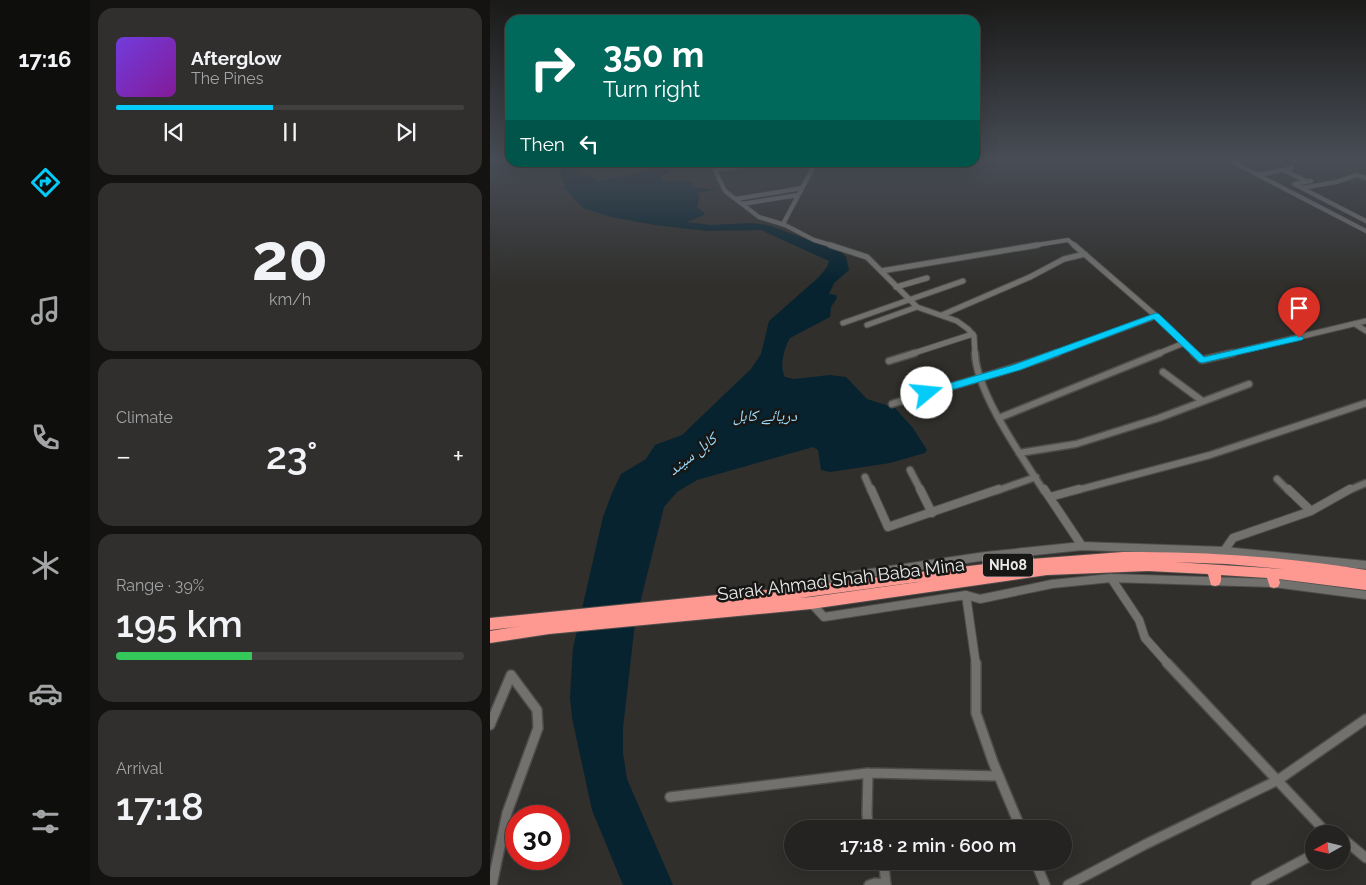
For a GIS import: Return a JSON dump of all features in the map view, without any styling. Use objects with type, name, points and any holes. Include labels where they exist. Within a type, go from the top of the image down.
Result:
[{"type":"highway","name":"NH08","points":[[809,597],[976,568],[1091,558],[1196,554],[1366,575]]},
{"type":"highway","name":"Sarak Ahmad Shah Baba Mina","points":[[551,622],[809,597],[1047,570],[1148,566],[1215,575],[1366,585]]},
{"type":"highway","name":"NH08","points":[[490,624],[551,622]]},
{"type":"highway","name":"NH08","points":[[490,637],[505,635],[551,622]]},
{"type":"highway","points":[[490,641],[505,635]]},
{"type":"street","points":[[742,204],[753,202]]},
{"type":"street","points":[[783,224],[794,202]]},
{"type":"street","points":[[1311,202],[1366,231]]},
{"type":"street","points":[[1330,202],[1366,221]]},
{"type":"street","points":[[742,204],[759,217],[783,224],[814,240],[866,257],[917,307],[963,324],[973,334],[978,377],[999,418],[1019,453],[1082,546]]},
{"type":"street","points":[[881,271],[1068,240],[1156,316],[1200,359],[1205,360],[1366,321]]},
{"type":"street","points":[[942,315],[1030,277],[1064,259],[1085,254]]},
{"type":"street","points":[[896,287],[927,278]]},
{"type":"street","points":[[843,323],[963,281]]},
{"type":"street","points":[[867,325],[917,307]]},
{"type":"street","points":[[892,404],[978,377],[1016,368],[1156,316]]},
{"type":"street","points":[[1355,324],[1366,331]]},
{"type":"street","points":[[889,361],[973,334]]},
{"type":"street","points":[[999,418],[1184,343]]},
{"type":"street","points":[[1163,372],[1201,400]]},
{"type":"street","points":[[1019,453],[1076,444],[1159,418],[1201,400],[1248,384]]},
{"type":"street","points":[[1050,497],[1210,455],[1366,403]]},
{"type":"street","points":[[910,470],[932,513]]},
{"type":"street","points":[[865,477],[888,528],[1036,477]]},
{"type":"street","points":[[1278,479],[1312,511]]},
{"type":"street","points":[[1224,551],[1232,538],[1312,511],[1343,492],[1366,483]]},
{"type":"street","points":[[1215,575],[1111,578],[1052,584],[980,598],[966,595],[824,617],[809,597],[822,580],[986,556],[1082,546],[1196,554],[1224,551],[1366,565]]},
{"type":"street","points":[[1111,578],[1139,620],[1145,638],[1153,648],[1259,763],[1278,780],[1319,825]]},
{"type":"street","points":[[1273,578],[1366,595]]},
{"type":"street","points":[[966,595],[976,660],[976,713],[1017,820]]},
{"type":"street","points":[[490,725],[511,675],[537,710],[538,728],[507,813],[492,885]]},
{"type":"street","points":[[1068,885],[1146,844],[1278,780],[1366,719]]},
{"type":"street","points":[[670,796],[868,773],[999,776]]},
{"type":"street","points":[[867,820],[868,773]]},
{"type":"street","points":[[1350,845],[1366,858]]},
{"type":"street","points":[[1256,885],[1305,859]]},
{"type":"street","points":[[869,885],[875,883],[886,885],[884,870]]},
{"type":"street","points":[[1039,870],[1045,885]]},
{"type":"water","points":[[578,202],[699,202],[697,207],[705,213],[687,222],[711,225],[751,223],[768,225],[841,252],[846,257],[849,270],[834,283],[829,294],[836,295],[837,298],[831,307],[830,317],[790,338],[783,358],[783,373],[785,377],[794,379],[830,375],[846,377],[867,399],[895,408],[913,428],[927,450],[925,453],[890,463],[830,472],[821,470],[818,450],[813,447],[697,480],[677,492],[664,507],[635,623],[623,728],[623,753],[627,779],[673,885],[623,885],[592,810],[572,718],[570,697],[573,648],[603,517],[621,474],[646,459],[655,445],[682,435],[751,369],[761,354],[769,321],[819,277],[829,261],[761,230],[707,231],[655,225],[611,217],[583,208]]},
{"type":"route","points":[[927,393],[978,377],[1016,368],[1041,357],[1156,316],[1202,360],[1299,338]]},
{"type":"water label","name":"دریائے کابل","points":[[765,415]]},
{"type":"water label","name":"کابل سيند","points":[[692,454]]}]
